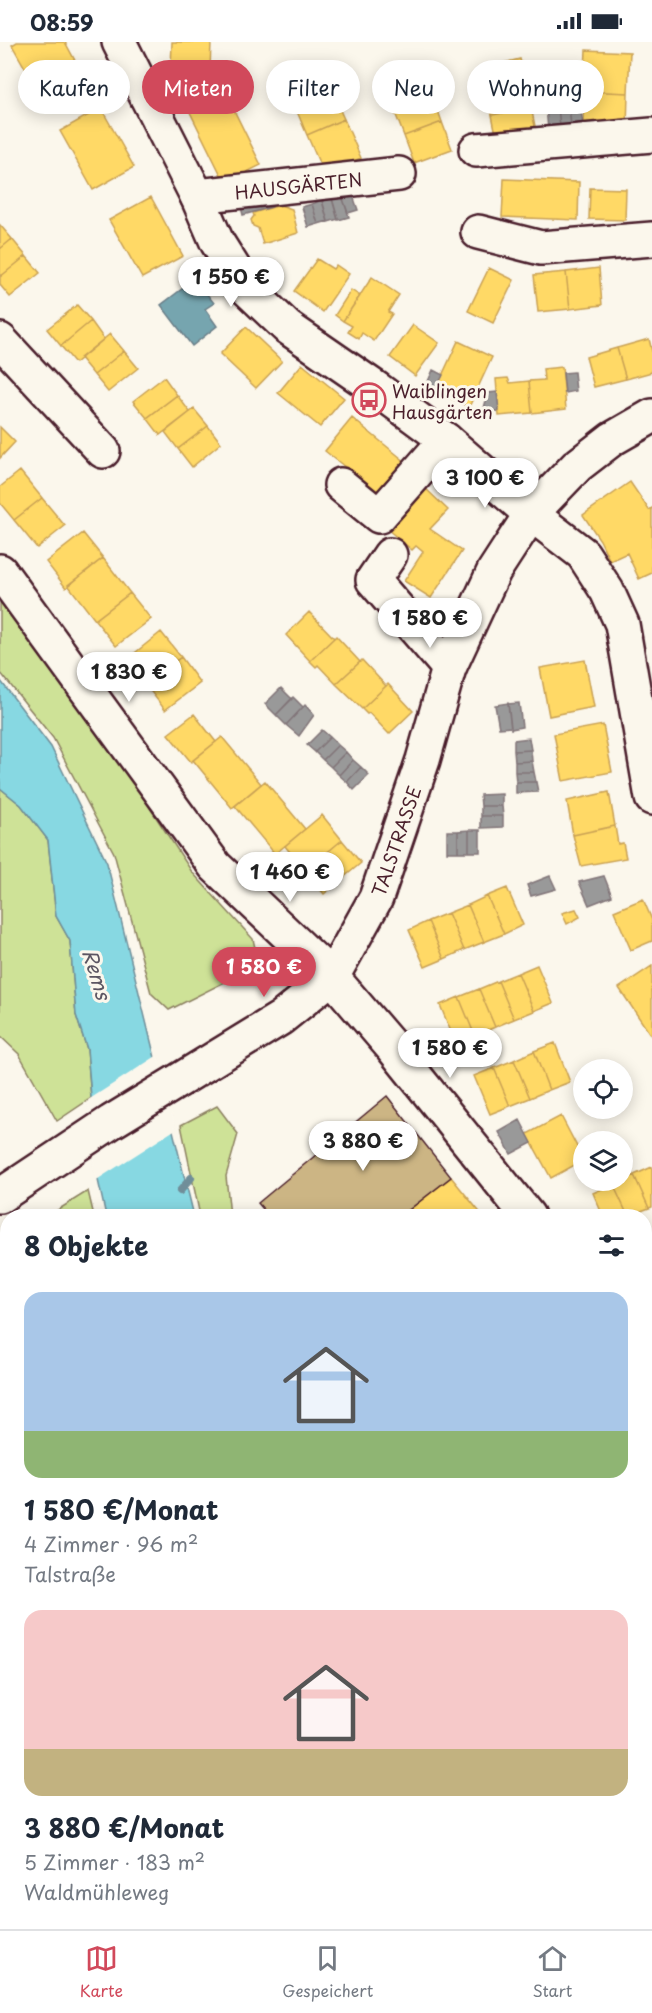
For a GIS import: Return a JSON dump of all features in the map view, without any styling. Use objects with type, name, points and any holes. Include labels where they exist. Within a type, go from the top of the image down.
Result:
[{"type":"street","points":[[119,42],[218,242],[246,288],[287,327],[446,440],[531,514],[583,554],[607,591],[622,624],[652,798]]},
{"type":"street","points":[[476,150],[652,135]]},
{"type":"street","name":"HAUSGÄRTEN","points":[[197,196],[399,174]]},
{"type":"street","points":[[478,232],[541,248],[652,239]]},
{"type":"street","points":[[0,340],[103,451]]},
{"type":"street","name":"TALSTRASSE","points":[[0,1196],[111,1122],[281,1018],[332,977],[376,898],[423,760],[449,668],[494,571],[531,514],[577,466],[612,439],[652,416]]},
{"type":"street","points":[[341,485],[379,516],[446,440]]},
{"type":"street","points":[[390,555],[373,580],[449,668]]},
{"type":"street","points":[[0,571],[215,866],[332,977],[392,1047],[522,1209]]},
{"type":"green space","points":[[0,598],[129,776],[192,872],[253,939],[256,952],[237,976],[169,1010],[151,993],[114,853],[53,738],[0,672]]},
{"type":"green space","points":[[0,788],[21,805],[48,840],[56,916],[70,941],[76,1015],[87,1049],[91,1098],[57,1121],[19,1054],[0,1036]]},
{"type":"green space","points":[[217,1106],[238,1134],[226,1176],[229,1209],[199,1209],[181,1125]]},
{"type":"green space","points":[[88,1191],[92,1209],[59,1209]]},
{"type":"water","name":"Rems","points":[[0,680],[51,747],[107,863],[192,1209],[104,1209],[98,1180],[87,1049],[76,1015],[70,941],[56,916],[48,840],[21,805],[0,788]]},
{"type":"pier","points":[[158,1055],[176,1129],[95,1181],[88,1100]]},
{"type":"building: Wohnen","points":[[17,42],[65,42],[75,60],[21,60],[12,45]]},
{"type":"building: Wohnen","points":[[172,42],[211,42],[210,60],[171,60]]},
{"type":"building: Wohnen","points":[[586,50],[630,52],[628,93],[604,92],[604,60],[586,60]]},
{"type":"building: Wohnen","points":[[604,92],[628,93],[627,129],[583,127],[583,114],[604,114]]},
{"type":"building: Wohnen","points":[[90,114],[104,114],[134,167],[93,190],[60,131]]},
{"type":"building: Wohnen","points":[[191,114],[236,114],[261,165],[225,183]]},
{"type":"building: Wohnen","points":[[298,114],[342,114],[344,119],[307,135]]},
{"type":"building: Wohnen","points":[[396,114],[439,114],[442,122],[404,136]]},
{"type":"building: Wohnen","points":[[532,114],[536,131],[497,139],[492,115]]},
{"type":"building: Wohnen","points":[[344,119],[361,158],[324,174],[307,135]]},
{"type":"building: Wohnen","points":[[442,122],[452,149],[414,163],[404,136]]},
{"type":"building: Wohnen","points":[[504,179],[579,182],[578,220],[502,217]]},
{"type":"building: Wohnen","points":[[590,188],[626,189],[625,220],[589,219]]},
{"type":"building: Wohnen","points":[[151,197],[183,256],[142,278],[109,220]]},
{"type":"building: Wohnen","points":[[280,205],[292,209],[298,233],[263,244],[258,228],[253,226],[251,220],[253,213]]},
{"type":"building: Wohnen","points":[[0,225],[12,239],[0,249]]},
{"type":"building: Wohnen","points":[[12,239],[26,256],[0,277],[0,249]]},
{"type":"building: Wohnen","points":[[26,256],[40,273],[10,297],[0,285],[0,277]]},
{"type":"building: Wohnen","points":[[317,259],[333,269],[336,265],[349,274],[323,312],[294,291]]},
{"type":"building: Wohnen","points":[[489,268],[514,280],[493,323],[468,311]]},
{"type":"building: Wohnen","points":[[599,268],[602,305],[570,309],[566,272]]},
{"type":"building: Wohnen","points":[[566,272],[570,309],[538,312],[534,275]]},
{"type":"building: Wohnen","points":[[372,277],[399,295],[388,312],[392,314],[374,341],[362,333],[359,339],[348,332],[352,326],[343,321]]},
{"type":"building: Wohnen","points":[[351,290],[360,296],[343,321],[335,315]]},
{"type":"building: Wohnen","points":[[77,305],[91,321],[61,346],[47,329]]},
{"type":"building: Wohnen","points":[[91,321],[104,339],[75,363],[61,346]]},
{"type":"building: Wohnen","points":[[413,325],[439,343],[415,376],[390,357]]},
{"type":"building: Wohnen","points":[[246,327],[282,361],[256,388],[220,354]]},
{"type":"building: Wohnen","points":[[110,334],[124,351],[94,375],[80,358]]},
{"type":"building: Wohnen","points":[[649,339],[652,351],[652,372],[626,379],[617,348]]},
{"type":"building: Wohnen","points":[[458,341],[492,357],[469,407],[435,391]]},
{"type":"building: Wohnen","points":[[617,348],[626,379],[594,387],[586,357]]},
{"type":"building: Wohnen","points":[[124,351],[138,368],[108,392],[94,375]]},
{"type":"building: Wohnen","points":[[302,364],[344,398],[320,427],[278,393]]},
{"type":"building: Wohnen","points":[[562,367],[566,409],[532,413],[529,381],[544,380],[543,369]]},
{"type":"building: Wohnen","points":[[164,377],[177,395],[147,418],[133,401]]},
{"type":"building: Wohnen","points":[[508,378],[510,383],[529,381],[532,413],[499,416],[496,379]]},
{"type":"building: Wohnen","points":[[177,395],[190,412],[160,435],[147,418]]},
{"type":"building: Wohnen","points":[[194,409],[208,426],[178,449],[165,432]]},
{"type":"building: Wohnen","points":[[352,418],[412,467],[385,499],[325,451]]},
{"type":"building: Wohnen","points":[[208,426],[221,443],[192,467],[178,449]]},
{"type":"building: Wohnen","points":[[0,427],[15,442],[0,458]]},
{"type":"building: Wohnen","points":[[20,471],[42,498],[14,520],[0,503],[0,487]]},
{"type":"building: Wohnen","points":[[630,482],[649,510],[652,508],[652,573],[639,579],[627,553],[610,561],[600,540],[583,515]]},
{"type":"building: Wohnen","points":[[424,487],[448,510],[430,529],[462,551],[431,598],[404,581],[423,552],[416,546],[412,550],[387,529]]},
{"type":"building: Wohnen","points":[[42,498],[65,526],[37,548],[14,520]]},
{"type":"building: Wohnen","points":[[83,533],[103,558],[66,588],[46,562]]},
{"type":"building: Wohnen","points":[[103,558],[130,593],[95,620],[68,585]]},
{"type":"building: Wohnen","points":[[130,593],[151,619],[116,646],[95,620]]},
{"type":"building: Wohnen","points":[[309,612],[334,638],[310,661],[286,635]]},
{"type":"building: Wohnen","points":[[161,632],[181,657],[145,684],[126,660]]},
{"type":"building: Wohnen","points":[[336,636],[360,662],[336,684],[318,665],[316,667],[310,661]]},
{"type":"building: Wohnen","points":[[181,657],[200,683],[165,710],[145,684]]},
{"type":"building: Wohnen","points":[[362,660],[386,686],[362,709],[336,684]]},
{"type":"building: Wohnen","points":[[585,660],[594,707],[549,716],[540,668]]},
{"type":"building: Wohnen","points":[[388,684],[413,711],[389,734],[369,713],[367,714],[362,709]]},
{"type":"building: Wohnen","points":[[194,714],[216,742],[191,762],[168,734]]},
{"type":"building: Wohnen","points":[[603,725],[612,772],[563,781],[554,734]]},
{"type":"building: Wohnen","points":[[222,737],[261,784],[232,808],[193,760]]},
{"type":"building: Wohnen","points":[[265,781],[305,829],[275,854],[235,806]]},
{"type":"building: Wohnen","points":[[609,792],[615,826],[573,835],[567,801]]},
{"type":"building: Wohnen","points":[[322,815],[342,840],[305,871],[285,846]]},
{"type":"building: Wohnen","points":[[615,826],[618,844],[623,843],[626,858],[581,866],[573,835]]},
{"type":"building: Wohnen","points":[[342,840],[361,863],[324,894],[305,871]]},
{"type":"building: Wohnen","points":[[507,888],[523,925],[504,934],[487,896]]},
{"type":"building: Wohnen","points":[[487,896],[504,934],[484,942],[468,905]]},
{"type":"building: Wohnen","points":[[643,899],[652,920],[652,941],[631,950],[614,911]]},
{"type":"building: Wohnen","points":[[468,905],[484,942],[464,950],[448,913]]},
{"type":"building: Wohnen","points":[[576,909],[580,917],[567,924],[562,913]]},
{"type":"building: Wohnen","points":[[448,913],[464,950],[444,959],[428,921]]},
{"type":"building: Wohnen","points":[[428,921],[444,959],[425,967],[409,930]]},
{"type":"building: Wohnen","points":[[537,965],[553,1003],[534,1011],[518,973]]},
{"type":"building: Wohnen","points":[[652,966],[652,1037],[619,988]]},
{"type":"building: Wohnen","points":[[518,973],[534,1011],[514,1019],[498,981]]},
{"type":"building: Wohnen","points":[[498,981],[514,1019],[495,1027],[479,989]]},
{"type":"building: Wohnen","points":[[479,989],[495,1027],[475,1036],[459,997]]},
{"type":"building: Wohnen","points":[[459,997],[475,1036],[456,1044],[440,1005]]},
{"type":"building: Wohnen","points":[[555,1043],[570,1082],[549,1090],[534,1051]]},
{"type":"building: Wohnen","points":[[534,1051],[549,1090],[530,1098],[514,1060]]},
{"type":"building: Wohnen","points":[[514,1060],[530,1098],[510,1106],[494,1068]]},
{"type":"building: Wohnen","points":[[494,1068],[510,1106],[490,1114],[474,1076]]},
{"type":"building: Wohnen","points":[[561,1116],[573,1139],[573,1166],[551,1178],[527,1134]]},
{"type":"building: Wohnen","points":[[652,1167],[652,1207],[649,1208],[634,1175]]},
{"type":"building: Wohnen","points":[[634,1175],[649,1208],[625,1209],[616,1191],[633,1191]]},
{"type":"building: Wohnen","points":[[451,1177],[477,1209],[410,1209]]},
{"type":"building: Wohnen","points":[[597,1191],[616,1191],[625,1209],[600,1209],[593,1193]]},
{"type":"building: Öffentlich","points":[[195,279],[214,303],[205,309],[217,326],[192,346],[161,305]]},
{"type":"building: Industrie","points":[[547,114],[559,114],[560,128],[548,130]]},
{"type":"building: Industrie","points":[[559,114],[570,114],[571,127],[560,128]]},
{"type":"building: Industrie","points":[[570,114],[581,114],[583,126],[571,127]]},
{"type":"building: Industrie","points":[[351,190],[358,210],[348,213],[341,193]]},
{"type":"building: Industrie","points":[[270,195],[272,207],[243,215],[239,199]]},
{"type":"building: Industrie","points":[[342,196],[349,217],[338,220],[332,199]]},
{"type":"building: Industrie","points":[[332,198],[338,219],[328,222],[322,201]]},
{"type":"building: Industrie","points":[[322,200],[328,221],[318,224],[312,204]]},
{"type":"building: Industrie","points":[[312,204],[318,224],[308,227],[302,207]]},
{"type":"building: Industrie","points":[[433,370],[443,375],[435,391],[426,386]]},
{"type":"building: Industrie","points":[[574,372],[576,391],[565,393],[563,373]]},
{"type":"building: Industrie","points":[[497,392],[499,411],[483,412],[488,393]]},
{"type":"building: Industrie","points":[[281,688],[292,699],[276,715],[265,704]]},
{"type":"building: Industrie","points":[[293,697],[303,707],[286,725],[276,715]]},
{"type":"building: Industrie","points":[[508,703],[511,727],[499,728],[495,705]]},
{"type":"building: Industrie","points":[[519,703],[522,727],[511,729],[508,704]]},
{"type":"building: Industrie","points":[[305,705],[314,715],[299,736],[286,725]]},
{"type":"building: Industrie","points":[[322,730],[330,737],[315,752],[307,745]]},
{"type":"building: Industrie","points":[[330,737],[338,745],[323,760],[315,752]]},
{"type":"building: Industrie","points":[[529,738],[531,750],[514,751],[514,740]]},
{"type":"building: Industrie","points":[[338,745],[346,752],[331,767],[323,760]]},
{"type":"building: Industrie","points":[[531,750],[532,761],[515,762],[514,751]]},
{"type":"building: Industrie","points":[[346,752],[353,760],[339,775],[331,767]]},
{"type":"building: Industrie","points":[[353,760],[361,767],[347,782],[339,775]]},
{"type":"building: Industrie","points":[[532,761],[534,772],[515,772],[515,762]]},
{"type":"building: Industrie","points":[[361,767],[369,775],[354,790],[347,782]]},
{"type":"building: Industrie","points":[[515,772],[534,772],[536,782],[516,782]]},
{"type":"building: Industrie","points":[[516,782],[536,782],[538,792],[516,793]]},
{"type":"building: Industrie","points":[[502,794],[502,806],[481,806],[480,795]]},
{"type":"building: Industrie","points":[[481,806],[502,806],[503,816],[481,816]]},
{"type":"building: Industrie","points":[[481,816],[503,816],[503,827],[481,828]]},
{"type":"building: Industrie","points":[[469,830],[469,852],[458,852],[458,831]]},
{"type":"building: Industrie","points":[[469,830],[480,830],[480,852],[469,852]]},
{"type":"building: Industrie","points":[[447,831],[458,831],[458,852],[447,852]]},
{"type":"building: Industrie","points":[[550,876],[556,889],[531,896],[527,885]]},
{"type":"building: Industrie","points":[[604,876],[612,896],[589,905],[579,882]]},
{"type":"building: Industrie","points":[[520,1120],[532,1143],[511,1154],[499,1132]]},
{"type":"building: Sonstige","points":[[387,1096],[451,1177],[410,1209],[263,1209],[258,1203]]},
{"type":"waterway","points":[[180,1191],[191,1178]]},
{"type":"place","name":"Waiblingen Hausgärten","points":[[369,400]]}]
